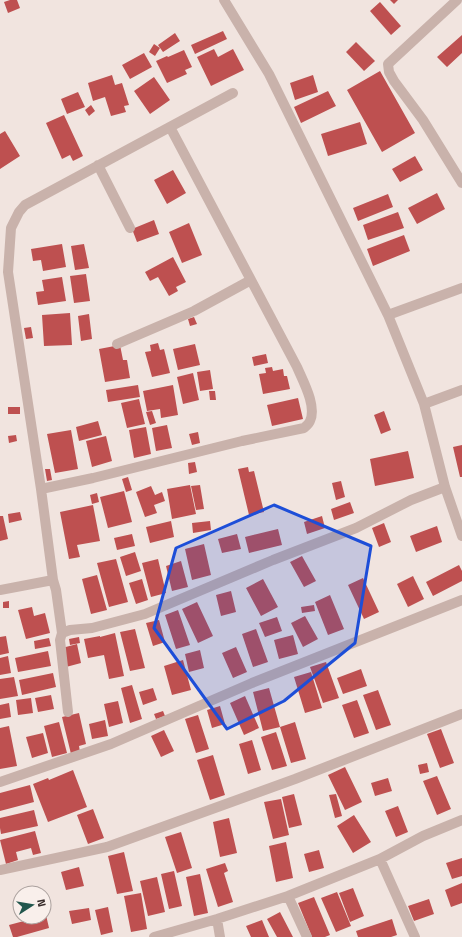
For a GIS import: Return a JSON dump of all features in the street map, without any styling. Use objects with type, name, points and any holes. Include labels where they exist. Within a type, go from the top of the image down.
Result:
[{"type":"street","points":[[224,0],[269,74],[388,315],[424,404],[445,487],[462,536]]},
{"type":"street","points":[[457,0],[388,64],[389,72],[394,81],[423,120],[462,183]]},
{"type":"street","points":[[68,712],[60,640],[62,633],[8,272],[11,228],[18,212],[25,205],[233,93]]},
{"type":"street","points":[[41,489],[93,478],[242,441],[304,428],[310,422],[312,407],[297,367],[170,127]]},
{"type":"street","points":[[98,165],[130,228]]},
{"type":"street","points":[[117,344],[194,311],[251,280]]},
{"type":"street","points":[[388,315],[462,288]]},
{"type":"street","points":[[424,404],[462,390]]},
{"type":"street","points":[[62,633],[70,630],[92,628],[145,614],[273,560],[356,528],[411,500],[445,487]]},
{"type":"street","points":[[0,590],[53,580]]},
{"type":"street","points":[[0,782],[111,744],[252,683],[462,600]]},
{"type":"street","points":[[0,870],[107,847],[295,779],[462,714]]},
{"type":"street","points":[[154,937],[217,919],[288,896],[380,859],[423,836],[462,820]]},
{"type":"street","points":[[380,859],[415,937]]},
{"type":"street","points":[[288,896],[307,937]]},
{"type":"street","points":[[217,919],[220,937]]},
{"type":"highlighted area","points":[[274,505],[371,546],[355,643],[284,701],[227,729],[154,628],[176,548]]},
{"type":"building","points":[[17,0],[20,8],[8,13],[4,2]]},
{"type":"building","points":[[390,0],[398,0],[394,4]]},
{"type":"building","points":[[380,2],[401,26],[391,35],[370,11]]},
{"type":"building","points":[[223,31],[227,39],[195,54],[191,45]]},
{"type":"building","points":[[175,33],[180,41],[163,52],[158,45]]},
{"type":"building","points":[[462,35],[462,53],[447,67],[437,57]]},
{"type":"building","points":[[356,42],[375,61],[364,71],[346,52]]},
{"type":"building","points":[[154,44],[160,48],[155,56],[149,52]]},
{"type":"building","points":[[214,49],[218,57],[233,49],[244,70],[211,86],[197,57]]},
{"type":"building","points":[[184,50],[192,67],[185,70],[187,74],[167,83],[156,61]]},
{"type":"building","points":[[144,53],[152,67],[130,79],[122,65]]},
{"type":"building","points":[[380,71],[415,133],[382,152],[347,90]]},
{"type":"building","points":[[112,75],[115,85],[122,83],[129,105],[124,106],[126,112],[111,116],[105,97],[93,101],[88,83]]},
{"type":"building","points":[[313,75],[318,92],[295,100],[290,83]]},
{"type":"building","points":[[154,77],[170,100],[150,114],[134,91]]},
{"type":"building","points":[[328,91],[336,106],[301,123],[294,107]]},
{"type":"building","points":[[78,92],[85,107],[67,114],[61,99]]},
{"type":"building","points":[[91,105],[95,111],[89,116],[85,110]]},
{"type":"building","points":[[64,115],[83,156],[73,161],[70,155],[62,159],[46,123]]},
{"type":"building","points":[[360,122],[367,144],[328,156],[321,134]]},
{"type":"building","points":[[5,131],[20,156],[0,169],[0,134]]},
{"type":"building","points":[[415,156],[423,170],[400,182],[392,169]]},
{"type":"building","points":[[173,170],[186,193],[167,204],[154,180]]},
{"type":"building","points":[[437,193],[445,209],[417,224],[408,208]]},
{"type":"building","points":[[388,194],[393,207],[358,221],[353,208]]},
{"type":"building","points":[[398,212],[404,228],[368,240],[363,225]]},
{"type":"building","points":[[154,220],[159,234],[137,242],[132,229]]},
{"type":"building","points":[[189,223],[202,255],[182,263],[169,232]]},
{"type":"building","points":[[404,235],[410,251],[373,266],[367,249]]},
{"type":"building","points":[[62,244],[66,267],[43,271],[41,260],[33,261],[31,249]]},
{"type":"building","points":[[84,244],[89,268],[75,270],[71,246]]},
{"type":"building","points":[[173,257],[186,282],[176,287],[178,291],[169,296],[158,277],[150,281],[145,272]]},
{"type":"building","points":[[86,274],[90,301],[74,303],[70,276]]},
{"type":"building","points":[[62,277],[66,301],[38,305],[36,292],[44,291],[42,280]]},
{"type":"building","points":[[70,313],[72,345],[44,346],[42,315]]},
{"type":"building","points":[[89,314],[92,339],[81,341],[78,316]]},
{"type":"building","points":[[194,317],[197,324],[190,326],[188,319]]},
{"type":"building","points":[[31,327],[33,338],[26,339],[24,328]]},
{"type":"building","points":[[158,343],[160,350],[164,349],[170,373],[152,377],[145,352],[151,351],[150,345]]},
{"type":"building","points":[[195,344],[200,365],[178,370],[173,349]]},
{"type":"building","points":[[120,345],[123,360],[127,360],[130,378],[105,382],[99,349]]},
{"type":"building","points":[[266,354],[268,363],[254,366],[252,357]]},
{"type":"building","points":[[272,367],[273,371],[283,369],[284,376],[287,376],[290,389],[263,394],[259,374],[266,373],[265,368]]},
{"type":"building","points":[[210,370],[213,389],[200,391],[197,372]]},
{"type":"building","points":[[193,373],[199,400],[183,404],[177,377]]},
{"type":"building","points":[[138,385],[140,397],[108,402],[106,390]]},
{"type":"building","points":[[173,385],[178,415],[161,418],[160,409],[147,411],[143,391]]},
{"type":"building","points":[[209,391],[215,391],[216,400],[210,400]]},
{"type":"building","points":[[298,398],[303,419],[272,426],[267,405]]},
{"type":"building","points":[[139,399],[145,424],[127,428],[121,403]]},
{"type":"building","points":[[8,407],[20,407],[20,414],[8,414]]},
{"type":"building","points":[[152,411],[156,423],[150,425],[146,412]]},
{"type":"building","points":[[384,411],[391,430],[381,434],[374,415]]},
{"type":"building","points":[[98,421],[102,435],[79,441],[76,427]]},
{"type":"building","points":[[167,425],[172,448],[156,451],[152,428]]},
{"type":"building","points":[[146,427],[151,454],[134,458],[129,430]]},
{"type":"building","points":[[71,430],[78,469],[55,473],[47,434]]},
{"type":"building","points":[[198,432],[200,443],[192,445],[189,434]]},
{"type":"building","points":[[16,435],[17,441],[9,443],[8,436]]},
{"type":"building","points":[[106,436],[112,461],[92,467],[86,441]]},
{"type":"building","points":[[462,445],[462,477],[460,477],[453,447]]},
{"type":"building","points":[[408,451],[414,478],[375,486],[370,459]]},
{"type":"building","points":[[195,462],[197,472],[189,474],[188,463]]},
{"type":"building","points":[[248,467],[249,472],[254,471],[264,512],[249,515],[238,469]]},
{"type":"building","points":[[45,469],[50,469],[52,480],[47,481]]},
{"type":"building","points":[[128,477],[132,490],[126,492],[122,479]]},
{"type":"building","points":[[341,481],[345,497],[336,500],[332,483]]},
{"type":"building","points":[[190,485],[196,514],[172,519],[167,489]]},
{"type":"building","points":[[200,485],[204,509],[196,510],[191,486]]},
{"type":"building","points":[[151,486],[155,495],[162,492],[165,501],[154,505],[157,513],[145,517],[136,492]]},
{"type":"building","points":[[124,491],[132,522],[108,528],[100,497]]},
{"type":"building","points":[[97,493],[99,502],[92,504],[90,495]]},
{"type":"building","points":[[350,502],[354,513],[334,520],[331,509]]},
{"type":"building","points":[[93,505],[100,541],[77,545],[80,557],[69,559],[60,512]]},
{"type":"building","points":[[20,512],[22,520],[9,523],[8,514]]},
{"type":"building","points":[[0,516],[3,516],[8,539],[0,541]]},
{"type":"building","points":[[322,516],[325,528],[307,534],[304,522]]},
{"type":"building","points":[[171,521],[174,537],[150,543],[146,527]]},
{"type":"building","points":[[210,521],[211,530],[193,533],[192,523]]},
{"type":"building","points":[[384,523],[391,542],[379,547],[372,528]]},
{"type":"building","points":[[437,526],[442,542],[416,552],[410,536]]},
{"type":"building","points":[[278,529],[282,545],[249,553],[245,537]]},
{"type":"building","points":[[132,534],[135,546],[117,550],[114,538]]},
{"type":"building","points":[[237,534],[241,549],[222,553],[218,539]]},
{"type":"building","points":[[204,544],[211,575],[192,580],[185,549]]},
{"type":"building","points":[[135,552],[141,571],[126,576],[120,557]]},
{"type":"building","points":[[302,556],[316,581],[304,587],[290,562]]},
{"type":"building","points":[[116,559],[128,602],[109,607],[97,563]]},
{"type":"building","points":[[158,559],[166,593],[151,597],[142,563]]},
{"type":"building","points":[[181,561],[188,587],[172,591],[166,566]]},
{"type":"building","points":[[459,565],[462,571],[462,581],[433,596],[426,582]]},
{"type":"building","points":[[97,575],[107,610],[91,614],[82,579]]},
{"type":"building","points":[[413,576],[424,599],[408,607],[397,584]]},
{"type":"building","points":[[363,578],[379,612],[364,619],[348,585]]},
{"type":"building","points":[[142,579],[148,600],[136,604],[129,583]]},
{"type":"building","points":[[263,579],[278,607],[261,616],[246,588]]},
{"type":"building","points":[[231,591],[236,612],[221,616],[216,595]]},
{"type":"building","points":[[330,595],[344,629],[328,635],[315,602]]},
{"type":"building","points":[[9,601],[9,608],[3,608],[3,602]]},
{"type":"building","points":[[197,602],[213,636],[198,643],[182,609]]},
{"type":"building","points":[[314,605],[315,611],[302,613],[301,607]]},
{"type":"building","points":[[32,607],[34,616],[45,613],[50,633],[26,639],[18,610]]},
{"type":"building","points":[[178,610],[190,645],[176,649],[165,615]]},
{"type":"building","points":[[305,616],[318,639],[303,647],[291,623]]},
{"type":"building","points":[[277,617],[282,631],[265,637],[259,623]]},
{"type":"building","points":[[159,620],[165,642],[153,646],[146,623]]},
{"type":"building","points":[[135,629],[145,668],[130,671],[120,632]]},
{"type":"building","points":[[256,629],[268,662],[253,667],[242,634]]},
{"type":"building","points":[[115,633],[124,676],[109,679],[104,655],[88,658],[84,639]]},
{"type":"building","points":[[293,635],[298,654],[279,659],[274,640]]},
{"type":"building","points":[[6,636],[9,653],[0,655],[0,637]]},
{"type":"building","points":[[79,637],[80,643],[70,645],[69,639]]},
{"type":"building","points":[[49,638],[51,646],[35,649],[34,641]]},
{"type":"building","points":[[77,644],[81,663],[66,667],[62,648]]},
{"type":"building","points":[[236,647],[247,672],[233,678],[222,653]]},
{"type":"building","points":[[200,650],[204,668],[189,672],[185,654]]},
{"type":"building","points":[[48,651],[51,666],[18,672],[15,658]]},
{"type":"building","points":[[8,656],[11,673],[0,675],[0,658]]},
{"type":"building","points":[[183,660],[191,690],[172,695],[164,666]]},
{"type":"building","points":[[326,662],[339,698],[323,703],[310,667]]},
{"type":"building","points":[[361,669],[367,686],[343,694],[337,678]]},
{"type":"building","points":[[311,672],[322,708],[305,713],[294,677]]},
{"type":"building","points":[[53,673],[56,687],[22,695],[19,680]]},
{"type":"building","points":[[14,677],[18,696],[0,699],[0,679]]},
{"type":"building","points":[[132,685],[142,719],[130,723],[121,688]]},
{"type":"building","points":[[153,688],[157,700],[143,705],[139,692]]},
{"type":"building","points":[[269,688],[280,727],[263,731],[253,692]]},
{"type":"building","points":[[378,690],[391,725],[376,730],[363,695]]},
{"type":"building","points":[[51,695],[54,709],[38,712],[35,698]]},
{"type":"building","points":[[245,696],[259,728],[244,735],[230,703]]},
{"type":"building","points":[[31,698],[33,713],[18,715],[16,700]]},
{"type":"building","points":[[357,700],[369,733],[354,738],[342,705]]},
{"type":"building","points":[[118,701],[123,723],[109,727],[104,704]]},
{"type":"building","points":[[9,703],[11,717],[0,719],[0,705]]},
{"type":"building","points":[[220,706],[225,724],[212,728],[207,710]]},
{"type":"building","points":[[163,711],[165,716],[156,719],[154,714]]},
{"type":"building","points":[[79,713],[86,744],[79,746],[80,752],[71,754],[62,717]]},
{"type":"building","points":[[198,715],[209,749],[196,753],[185,719]]},
{"type":"building","points":[[105,720],[108,736],[92,739],[89,724]]},
{"type":"building","points":[[59,722],[67,753],[52,757],[44,726]]},
{"type":"building","points":[[295,722],[306,759],[291,763],[280,727]]},
{"type":"building","points":[[9,726],[17,766],[0,769],[0,728]]},
{"type":"building","points":[[441,729],[454,763],[440,768],[427,734]]},
{"type":"building","points":[[164,730],[174,751],[161,757],[151,736]]},
{"type":"building","points":[[276,732],[287,766],[272,770],[261,737]]},
{"type":"building","points":[[43,733],[48,753],[32,758],[26,737]]},
{"type":"building","points":[[252,740],[261,770],[248,774],[239,744]]},
{"type":"building","points":[[213,755],[225,795],[210,800],[197,760]]},
{"type":"building","points":[[427,763],[429,772],[420,774],[418,765]]},
{"type":"building","points":[[345,767],[362,802],[345,810],[328,775]]},
{"type":"building","points":[[73,770],[87,807],[48,822],[33,784],[48,778],[49,780]]},
{"type":"building","points":[[437,776],[451,809],[437,815],[423,781]]},
{"type":"building","points":[[388,778],[392,791],[375,796],[371,783]]},
{"type":"building","points":[[30,785],[34,802],[0,811],[0,793]]},
{"type":"building","points":[[294,794],[302,825],[289,828],[282,797]]},
{"type":"building","points":[[336,794],[342,816],[335,818],[329,795]]},
{"type":"building","points":[[281,799],[289,835],[273,839],[264,802]]},
{"type":"building","points":[[398,806],[408,832],[396,837],[385,811]]},
{"type":"building","points":[[93,809],[104,838],[88,844],[77,815]]},
{"type":"building","points":[[34,810],[38,826],[1,834],[0,818]]},
{"type":"building","points":[[354,815],[371,842],[353,853],[337,826]]},
{"type":"building","points":[[229,818],[237,853],[220,857],[213,822]]},
{"type":"building","points":[[35,831],[41,853],[33,855],[31,848],[16,852],[18,860],[6,864],[0,840]]},
{"type":"building","points":[[181,832],[192,868],[177,873],[165,837]]},
{"type":"building","points":[[286,842],[293,878],[276,882],[269,846]]},
{"type":"building","points":[[319,850],[324,868],[309,872],[304,854]]},
{"type":"building","points":[[124,852],[133,891],[117,894],[108,856]]},
{"type":"building","points":[[462,858],[462,876],[452,879],[446,863]]},
{"type":"building","points":[[225,863],[228,871],[224,873],[233,902],[218,907],[206,869]]},
{"type":"building","points":[[79,867],[84,886],[66,890],[61,872]]},
{"type":"building","points":[[174,871],[182,906],[169,909],[161,874]]},
{"type":"building","points":[[200,874],[208,913],[194,916],[186,877]]},
{"type":"building","points":[[157,877],[165,912],[148,916],[140,881]]},
{"type":"building","points":[[462,883],[462,903],[451,907],[445,890]]},
{"type":"building","points":[[353,888],[364,916],[350,922],[339,893]]},
{"type":"building","points":[[337,892],[351,926],[336,932],[321,898]]},
{"type":"building","points":[[141,893],[147,929],[131,932],[124,896]]},
{"type":"building","points":[[314,897],[330,935],[325,937],[312,937],[298,903]]},
{"type":"building","points":[[429,899],[434,914],[414,921],[408,906]]},
{"type":"building","points":[[108,907],[113,932],[101,935],[95,910]]},
{"type":"building","points":[[89,908],[91,920],[72,924],[69,911]]},
{"type":"building","points":[[280,912],[293,937],[277,937],[267,919]]},
{"type":"building","points":[[392,919],[397,935],[391,937],[358,937],[356,931]]},
{"type":"building","points":[[262,920],[269,937],[251,937],[246,926]]},
{"type":"building","points":[[9,925],[48,925],[49,928],[13,937]]}]
